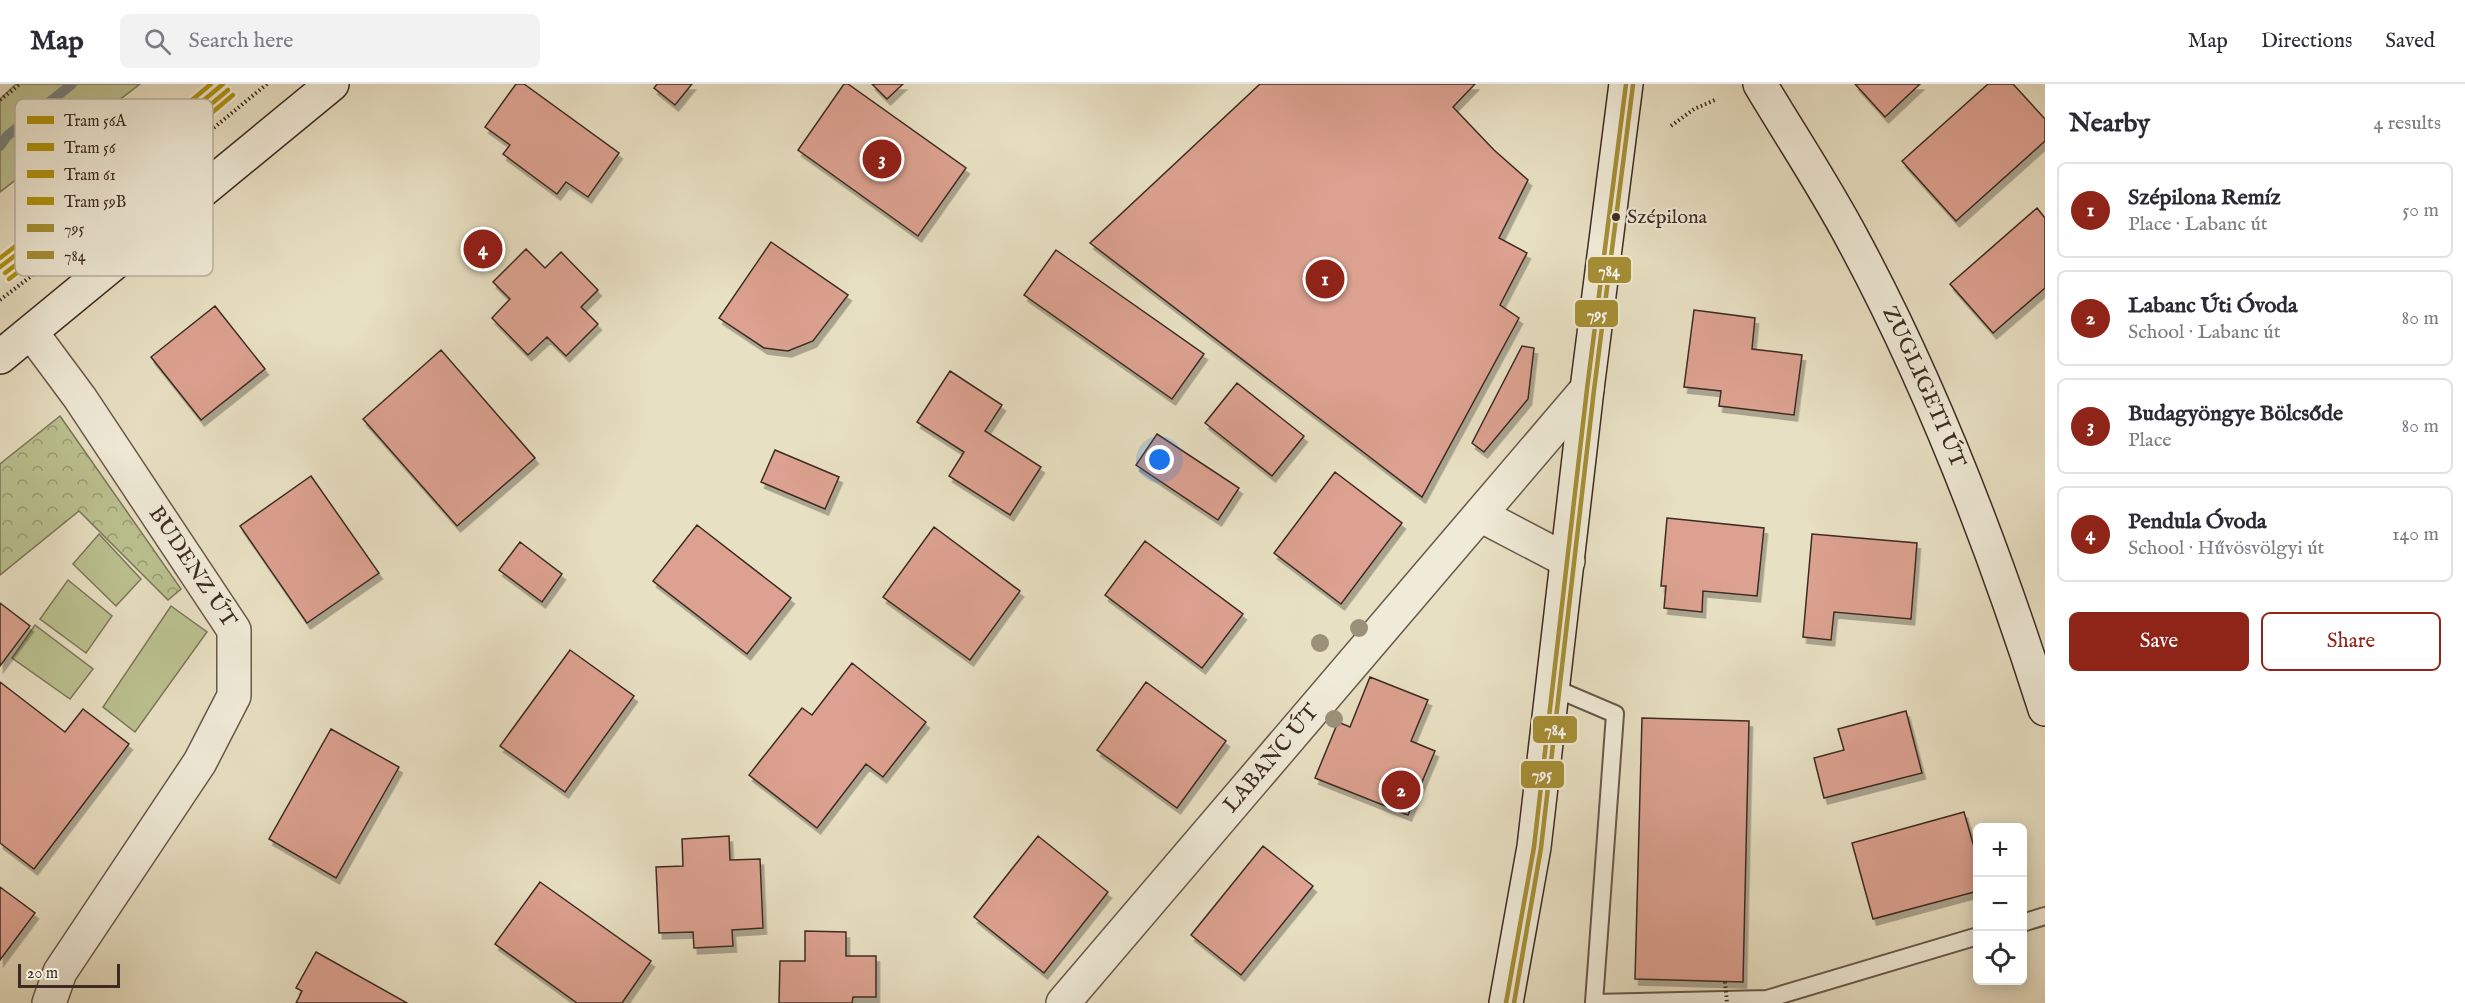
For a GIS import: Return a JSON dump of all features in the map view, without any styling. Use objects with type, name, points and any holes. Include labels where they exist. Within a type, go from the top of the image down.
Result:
[{"type":"street","points":[[213,182],[332,84]]},
{"type":"street","points":[[1506,1003],[1534,847],[1587,389],[1626,84]]},
{"type":"street","name":"ZUGLIGETI ÚT","points":[[1760,84],[1852,238],[1929,396],[2024,642],[2045,709]]},
{"type":"street","points":[[0,357],[99,276]]},
{"type":"street","name":"BUDENZ ÚT","points":[[31,332],[80,398],[234,630],[234,696],[200,762],[60,972],[49,1003]]},
{"type":"street","name":"LABANC ÚT","points":[[1063,1003],[1587,389]]},
{"type":"street","points":[[1480,515],[1568,561]]},
{"type":"lane","points":[[1554,688],[1615,714],[1594,1003],[1767,999],[1973,937]]},
{"type":"lane","points":[[2027,921],[2045,916]]},
{"type":"path","points":[[0,100],[20,84]]},
{"type":"path","points":[[213,128],[267,84]]},
{"type":"path","points":[[1671,126],[1694,109],[1715,100]]},
{"type":"path","points":[[0,300],[31,276]]},
{"type":"path","points":[[1725,982],[1727,1003]]},
{"type":"green space","points":[[16,84],[140,84],[121,99],[15,99],[15,180],[0,192],[0,99]]},
{"type":"green space","points":[[60,416],[181,589],[168,600],[79,511],[0,575],[0,464]]},
{"type":"green space","points":[[99,534],[141,579],[116,606],[73,564]]},
{"type":"green space","points":[[68,580],[112,616],[86,653],[40,619]]},
{"type":"green space","points":[[171,606],[207,632],[135,732],[103,707]]},
{"type":"green space","points":[[35,625],[93,669],[70,699],[12,658]]},
{"type":"building","points":[[516,84],[524,84],[619,153],[588,197],[566,182],[557,194],[503,154],[510,145],[485,127]]},
{"type":"building","points":[[657,84],[692,84],[675,105],[654,88]]},
{"type":"building","points":[[844,84],[848,84],[966,168],[918,236],[798,150]]},
{"type":"building","points":[[872,84],[903,84],[887,99]]},
{"type":"building","points":[[1260,84],[1475,84],[1453,107],[1494,150],[1528,180],[1499,238],[1527,253],[1500,305],[1519,318],[1422,497],[1090,243]]},
{"type":"building","points":[[1855,84],[1920,84],[1885,117]]},
{"type":"building","points":[[1988,84],[2013,84],[2045,119],[2045,141],[1956,221],[1902,161]]},
{"type":"building","points":[[2037,208],[2045,218],[2045,288],[1993,333],[1950,284]]},
{"type":"building","points":[[771,242],[848,295],[813,341],[788,351],[764,348],[719,318]]},
{"type":"building","points":[[526,249],[545,268],[561,252],[598,290],[581,307],[598,324],[566,356],[547,337],[528,355],[492,318],[510,299],[493,282]]},
{"type":"building","points":[[1056,250],[1204,354],[1172,399],[1024,295]]},
{"type":"building","points":[[215,306],[265,369],[201,420],[151,357]]},
{"type":"building","points":[[1694,310],[1755,318],[1752,349],[1802,355],[1794,415],[1719,406],[1721,391],[1684,387]]},
{"type":"building","points":[[1522,346],[1534,348],[1528,399],[1484,452],[1472,443]]},
{"type":"building","points":[[441,350],[535,458],[457,526],[363,419]]},
{"type":"building","points":[[950,371],[1002,405],[985,431],[1041,467],[1010,515],[949,476],[964,452],[917,422]]},
{"type":"building","points":[[1237,383],[1304,436],[1272,476],[1205,423]]},
{"type":"building","points":[[1157,434],[1239,488],[1218,520],[1136,465]]},
{"type":"building","points":[[775,450],[839,477],[825,509],[761,482]]},
{"type":"building","points":[[1335,472],[1402,523],[1341,604],[1274,553]]},
{"type":"building","points":[[311,476],[379,573],[307,623],[240,526]]},
{"type":"building","points":[[1667,518],[1764,528],[1757,596],[1703,591],[1702,612],[1664,608],[1666,586],[1661,586]]},
{"type":"building","points":[[697,525],[791,598],[747,654],[653,581]]},
{"type":"building","points":[[934,527],[1020,591],[970,660],[883,597]]},
{"type":"building","points":[[1812,534],[1917,543],[1911,619],[1834,612],[1831,640],[1803,637]]},
{"type":"building","points":[[1145,541],[1243,614],[1202,668],[1105,595]]},
{"type":"building","points":[[520,542],[562,574],[542,602],[499,570]]},
{"type":"building","points":[[0,603],[30,626],[0,666]]},
{"type":"building","points":[[570,650],[634,696],[565,792],[500,746]]},
{"type":"building","points":[[852,663],[926,722],[883,777],[866,764],[817,828],[749,775],[802,708],[812,715]]},
{"type":"building","points":[[1370,677],[1428,700],[1411,741],[1435,751],[1408,815],[1315,778],[1338,722],[1350,727]]},
{"type":"building","points":[[0,682],[65,732],[83,709],[129,744],[34,869],[0,843]]},
{"type":"building","points":[[1146,682],[1226,741],[1177,808],[1097,750]]},
{"type":"building","points":[[1906,711],[1922,773],[1824,798],[1814,758],[1844,750],[1838,729]]},
{"type":"building","points":[[1642,718],[1749,721],[1743,982],[1635,979]]},
{"type":"building","points":[[331,729],[399,767],[336,878],[269,839]]},
{"type":"building","points":[[1964,812],[1973,844],[1973,892],[1873,919],[1852,843]]},
{"type":"building","points":[[729,836],[730,860],[760,859],[763,928],[732,930],[733,946],[694,948],[693,932],[659,933],[656,867],[683,866],[682,839]]},
{"type":"building","points":[[1038,836],[1108,892],[1044,973],[974,917]]},
{"type":"building","points":[[1263,846],[1313,886],[1241,975],[1191,935]]},
{"type":"building","points":[[540,882],[651,961],[622,1003],[577,1003],[495,944]]},
{"type":"building","points":[[0,887],[35,913],[0,960]]},
{"type":"building","points":[[805,931],[846,932],[846,956],[876,956],[876,997],[853,997],[852,1003],[779,1003],[780,961],[805,961]]},
{"type":"building","points":[[316,952],[407,1003],[296,1003],[302,991],[296,988]]},
{"type":"waterway","points":[[53,99],[72,84]]},
{"type":"waterway","points":[[0,146],[15,130]]},
{"type":"tram line","name":"61","points":[[193,99],[211,84]]},
{"type":"tram line","name":"56A","points":[[205,99],[223,84]]},
{"type":"tram line","name":"56","points":[[213,103],[228,90]]},
{"type":"tram line","name":"59B","points":[[213,112],[233,95]]},
{"type":"tram line","name":"61","points":[[0,258],[15,246]]},
{"type":"tram line","name":"56A","points":[[0,267],[15,256]]},
{"type":"tram line","name":"56","points":[[5,273],[15,265]]},
{"type":"tram line","name":"59B","points":[[9,279],[15,274]]},
{"type":"transit line","name":"795","points":[[1506,1003],[1534,847],[1587,389],[1626,84]]},
{"type":"transit line","name":"784","points":[[1514,1003],[1541,848],[1594,390],[1633,85]]},
{"type":"place","name":"Budagyöngye Bölcsőde","points":[[882,159]]},
{"type":"place","name":"Szépilona","points":[[1616,217]]},
{"type":"place","name":"Pendula Óvoda","points":[[483,249]]},
{"type":"place","name":"Szépilona Remíz","points":[[1325,279]]},
{"type":"place","name":"Labanc Úti Óvoda","points":[[1401,790]]}]
